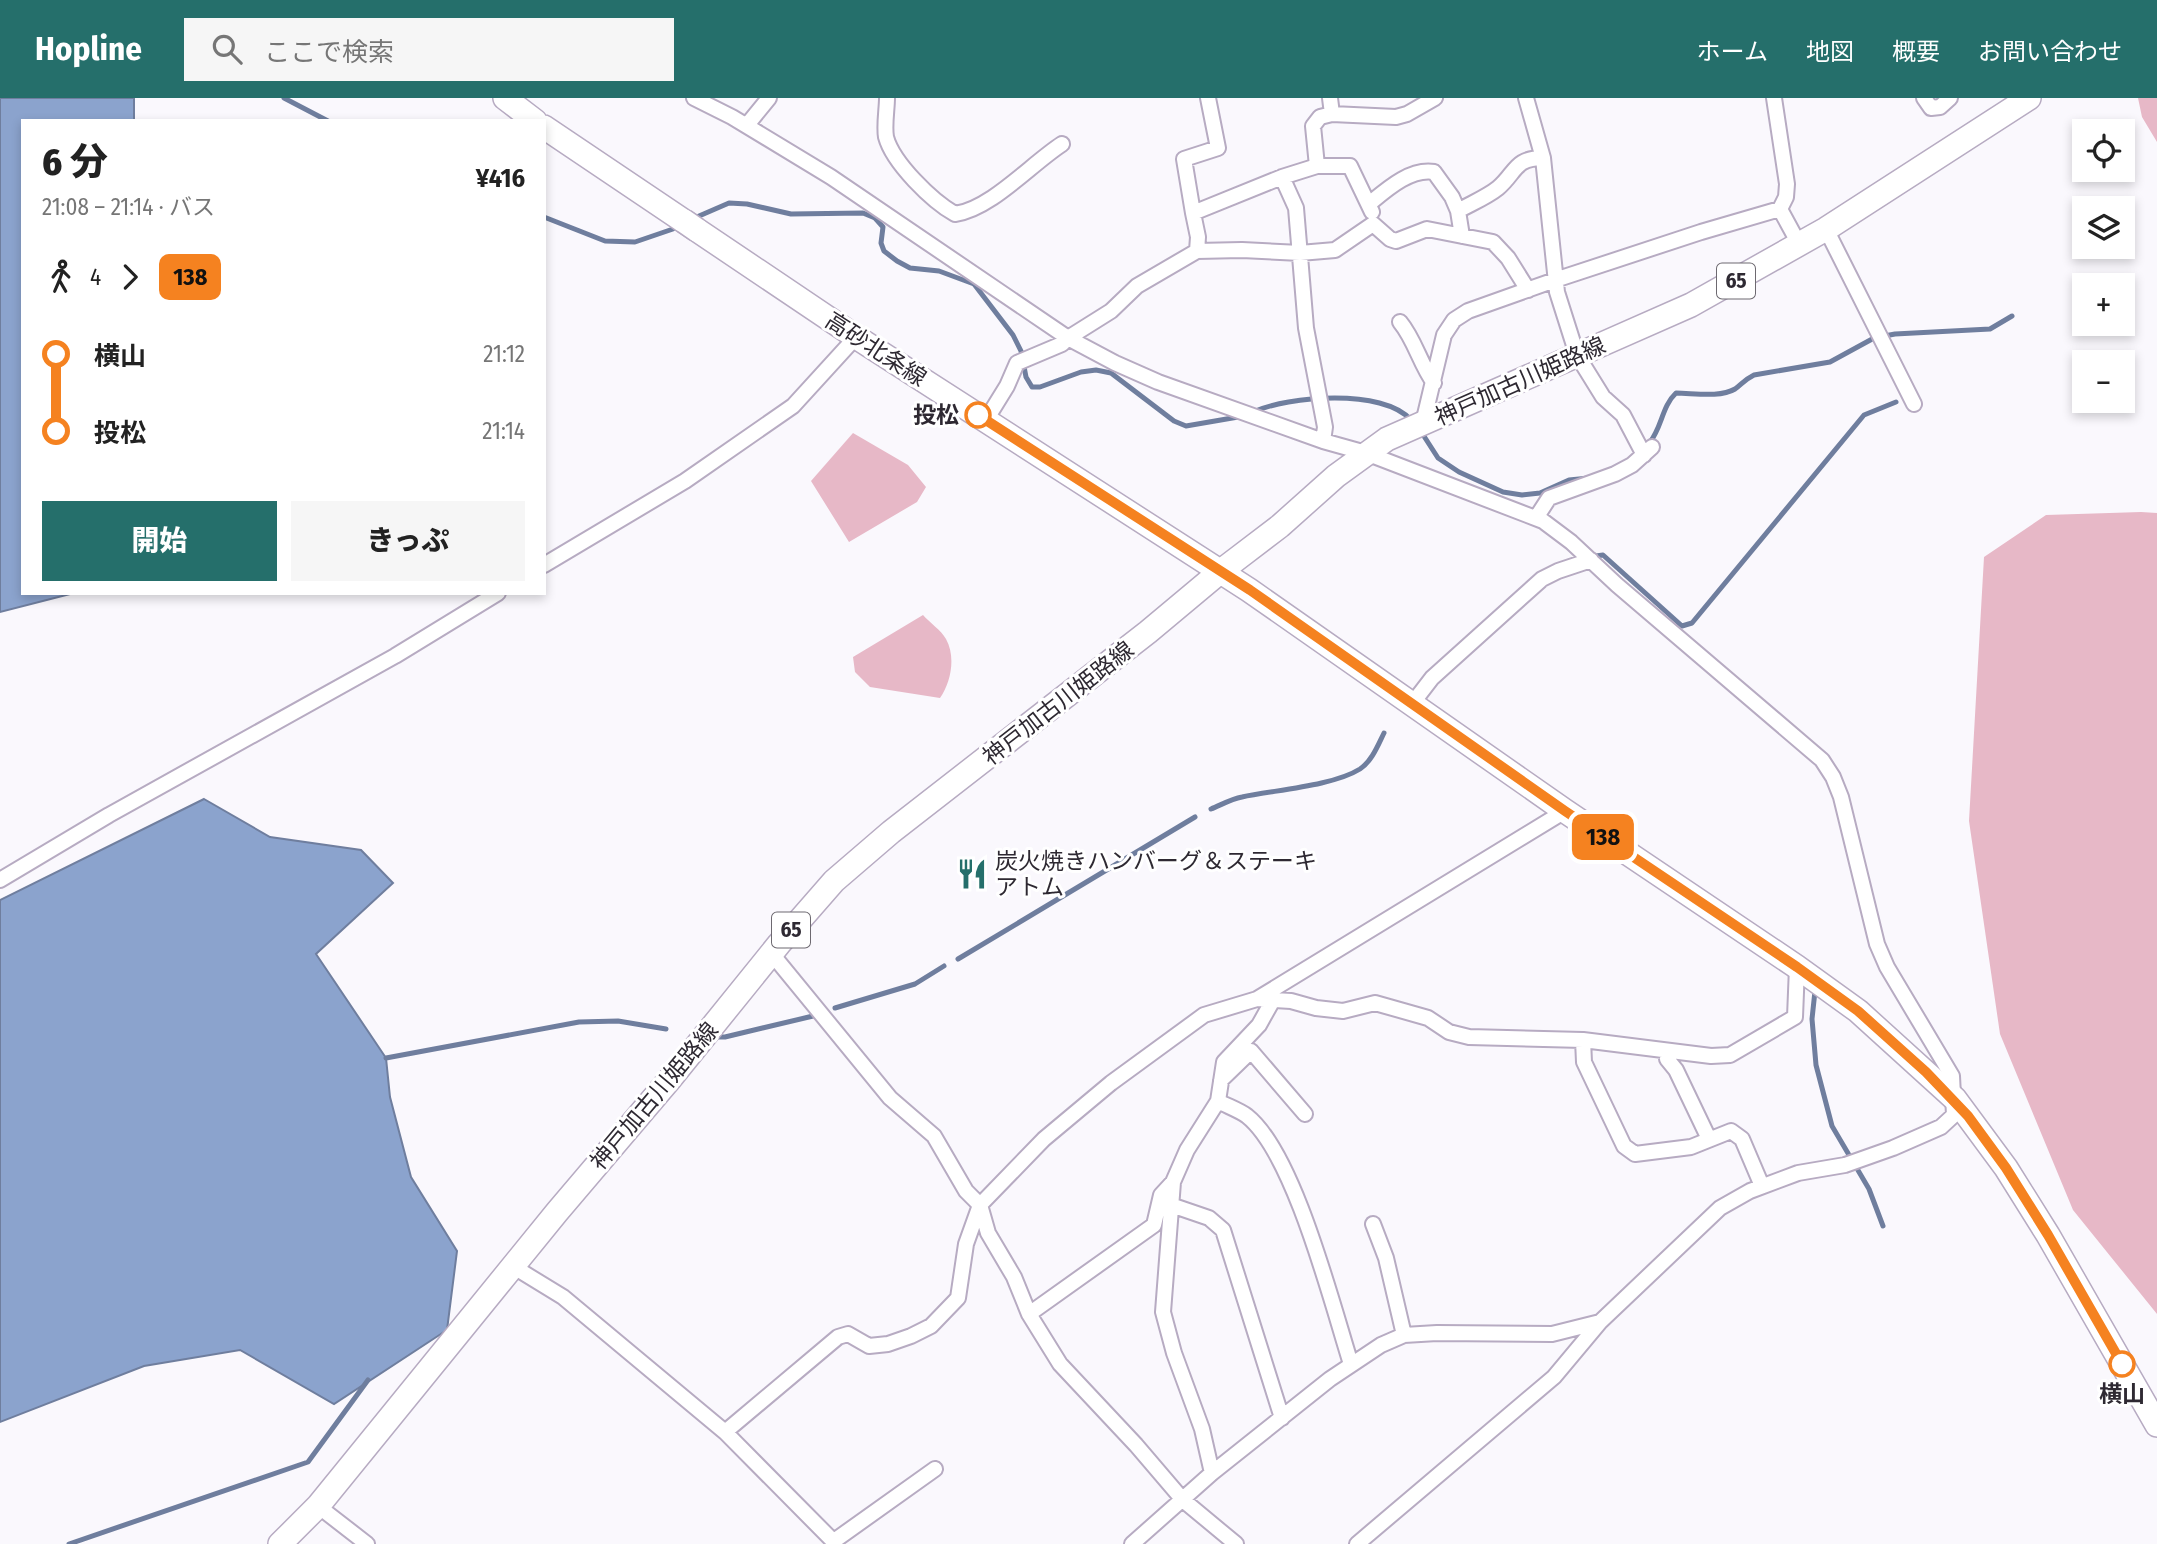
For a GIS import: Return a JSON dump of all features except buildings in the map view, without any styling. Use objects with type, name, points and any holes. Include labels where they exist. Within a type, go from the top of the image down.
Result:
[{"type":"main road","points":[[505,98],[532,119]]},
{"type":"main road","name":"神戸加古川姫路線","points":[[280,1544],[318,1506],[558,1212],[834,881],[891,832],[1148,632],[1366,453],[1387,439],[1691,305],[1826,229],[2028,98]]},
{"type":"main road","name":"高砂北条線","points":[[546,128],[856,337],[1221,571],[1858,1011],[1955,1099],[2006,1168],[2048,1235],[2157,1425]]},
{"type":"street","points":[[694,98],[747,125],[831,177],[1068,338],[1115,363],[1158,382],[1323,441],[1366,453],[1536,518],[1557,530],[1617,585],[1822,760],[1841,797],[1881,954],[1952,1076],[1954,1115],[1947,1123],[1893,1148],[1844,1165],[1798,1173],[1762,1186],[1720,1208],[1600,1322],[1579,1350],[1544,1386],[1357,1544]]},
{"type":"street","points":[[747,125],[769,98]]},
{"type":"street","points":[[887,98],[886,136],[897,155],[910,176],[928,195],[955,214],[966,212],[993,195],[1062,144]]},
{"type":"street","points":[[1197,251],[1198,237],[1184,159],[1218,148],[1208,98]]},
{"type":"street","points":[[1330,98],[1332,114]]},
{"type":"street","points":[[1317,166],[1313,126],[1320,117],[1332,114],[1396,117],[1407,114],[1435,98]]},
{"type":"street","points":[[1526,98],[1543,158],[1555,280],[1577,355],[1603,397],[1623,415],[1644,450],[1615,474],[1549,498],[1536,518]]},
{"type":"street","points":[[1418,425],[1434,383],[1444,335],[1454,320],[1468,312],[1555,280],[1780,209],[1786,197],[1787,184],[1774,98]]},
{"type":"street","points":[[1924,98],[1931,108],[1940,107],[1950,98]]},
{"type":"street","points":[[1458,211],[1498,188],[1519,163],[1530,158],[1543,158]]},
{"type":"street","points":[[1193,213],[1282,177],[1317,166],[1350,166],[1369,204],[1373,224],[1390,239],[1396,241],[1427,229],[1493,242],[1508,258],[1528,290]]},
{"type":"street","points":[[1369,204],[1392,184],[1425,170],[1434,172],[1444,184],[1458,211],[1462,236]]},
{"type":"street","points":[[1282,177],[1296,208],[1306,328],[1325,427],[1323,441]]},
{"type":"street","points":[[1780,209],[1799,244]]},
{"type":"street","points":[[986,420],[1007,386],[1017,363],[1062,344],[1111,311],[1137,286],[1197,251],[1300,253],[1335,250],[1373,224]]},
{"type":"street","points":[[1826,229],[1914,404]]},
{"type":"street","points":[[1400,322],[1406,328],[1424,371],[1434,383]]},
{"type":"street","points":[[546,564],[685,481],[793,406],[856,337]]},
{"type":"street","points":[[1412,704],[1432,678],[1542,579],[1586,556]]},
{"type":"street","points":[[0,880],[109,815],[395,656],[495,595]]},
{"type":"street","points":[[725,1432],[838,1337],[848,1334],[869,1346],[888,1344],[931,1325],[958,1298],[966,1244],[980,1205],[1044,1139],[1161,1044],[1204,1015],[1258,999],[1565,811]]},
{"type":"street","points":[[772,954],[890,1098],[934,1136],[966,1191],[980,1205],[988,1233],[1014,1277],[1029,1314],[1060,1363],[1183,1500],[1236,1544]]},
{"type":"street","points":[[1258,999],[1343,1011],[1375,1003],[1428,1018],[1449,1032],[1469,1037],[1583,1040],[1712,1056],[1730,1055],[1795,1017],[1797,967]]},
{"type":"street","points":[[1212,1473],[1202,1429],[1174,1353],[1163,1312],[1173,1182],[1187,1150],[1218,1101],[1224,1062],[1259,1025],[1273,1000]]},
{"type":"street","points":[[1583,1040],[1584,1062],[1624,1146],[1635,1154],[1691,1147],[1731,1131],[1742,1139],[1762,1186]]},
{"type":"street","points":[[1221,1080],[1251,1051],[1305,1114]]},
{"type":"street","points":[[1667,1059],[1676,1070],[1709,1139]]},
{"type":"street","points":[[1218,1101],[1247,1117],[1276,1153],[1307,1228],[1351,1364]]},
{"type":"street","points":[[1029,1314],[1154,1225],[1161,1195],[1173,1182]]},
{"type":"street","points":[[1171,1205],[1209,1217],[1223,1230],[1282,1418]]},
{"type":"street","points":[[1373,1224],[1386,1258],[1404,1335]]},
{"type":"street","points":[[514,1267],[563,1297],[725,1432],[835,1542],[935,1469]]},
{"type":"street","points":[[1132,1544],[1212,1473],[1351,1364],[1381,1345],[1404,1335],[1552,1334],[1600,1322]]},
{"type":"street","points":[[318,1506],[367,1544]]},
{"type":"shaded area","points":[[2138,98],[2157,98],[2157,142],[2142,117]]},
{"type":"shaded area","points":[[853,433],[908,465],[926,487],[917,502],[849,542],[811,481]]},
{"type":"shaded area","points":[[2157,513],[2157,1314],[2073,1210],[2000,1034],[1969,821],[1984,557],[2046,515]]},
{"type":"shaded area","points":[[923,615],[944,636],[951,654],[947,685],[940,698],[870,687],[855,672],[853,657]]},
{"type":"water","points":[[0,98],[134,98],[134,119],[21,119],[21,595],[66,595],[0,612]]},
{"type":"water","points":[[204,799],[270,837],[361,850],[393,883],[316,954],[386,1058],[390,1097],[411,1177],[457,1251],[447,1330],[334,1404],[240,1350],[144,1366],[0,1422],[0,900]]},
{"type":"waterway","points":[[284,98],[324,119]]},
{"type":"waterway","points":[[699,216],[729,203],[747,204],[791,214],[863,213],[875,218],[883,227],[881,243],[884,251],[897,261],[910,268],[939,271],[974,284],[1013,335],[1021,351],[1026,377],[1032,387],[1096,370],[1111,373],[1174,421],[1186,426],[1244,416]]},
{"type":"waterway","points":[[546,218],[605,241],[635,242],[673,229]]},
{"type":"waterway","points":[[1650,442],[1676,393],[1729,392],[1754,375],[1830,362],[1874,338],[1895,334],[1990,329],[2012,316]]},
{"type":"waterway","points":[[1253,412],[1269,406],[1311,399],[1358,399],[1398,410],[1411,420]]},
{"type":"waterway","points":[[1596,556],[1603,555],[1682,626],[1692,623],[1864,415],[1896,402]]},
{"type":"waterway","points":[[1420,430],[1438,458],[1459,472],[1503,492],[1522,495],[1540,493],[1569,480],[1589,478]]},
{"type":"waterway","points":[[1211,809],[1238,798],[1335,780],[1348,775],[1368,762],[1384,733]]},
{"type":"waterway","points":[[958,959],[1195,817]]},
{"type":"waterway","points":[[835,1008],[915,984],[944,966]]},
{"type":"waterway","points":[[1815,991],[1812,1019],[1816,1065],[1832,1126],[1869,1189],[1883,1226]]},
{"type":"waterway","points":[[716,1037],[813,1016]]},
{"type":"waterway","points":[[386,1058],[579,1022],[618,1021],[666,1029]]},
{"type":"waterway","points":[[69,1544],[308,1462],[368,1380]]},
{"type":"bus line","name":"138","points":[[978,415],[1250,590],[1565,811],[1858,1011],[1955,1099],[1968,1116],[2006,1168],[2048,1235],[2122,1364]]},
{"type":"place","name":"投松","points":[[978,415]]},
{"type":"place","name":"炭火焼きハンバーグ＆ステーキ アトム","points":[[972,874]]},
{"type":"place","name":"横山","points":[[2122,1364]]}]
